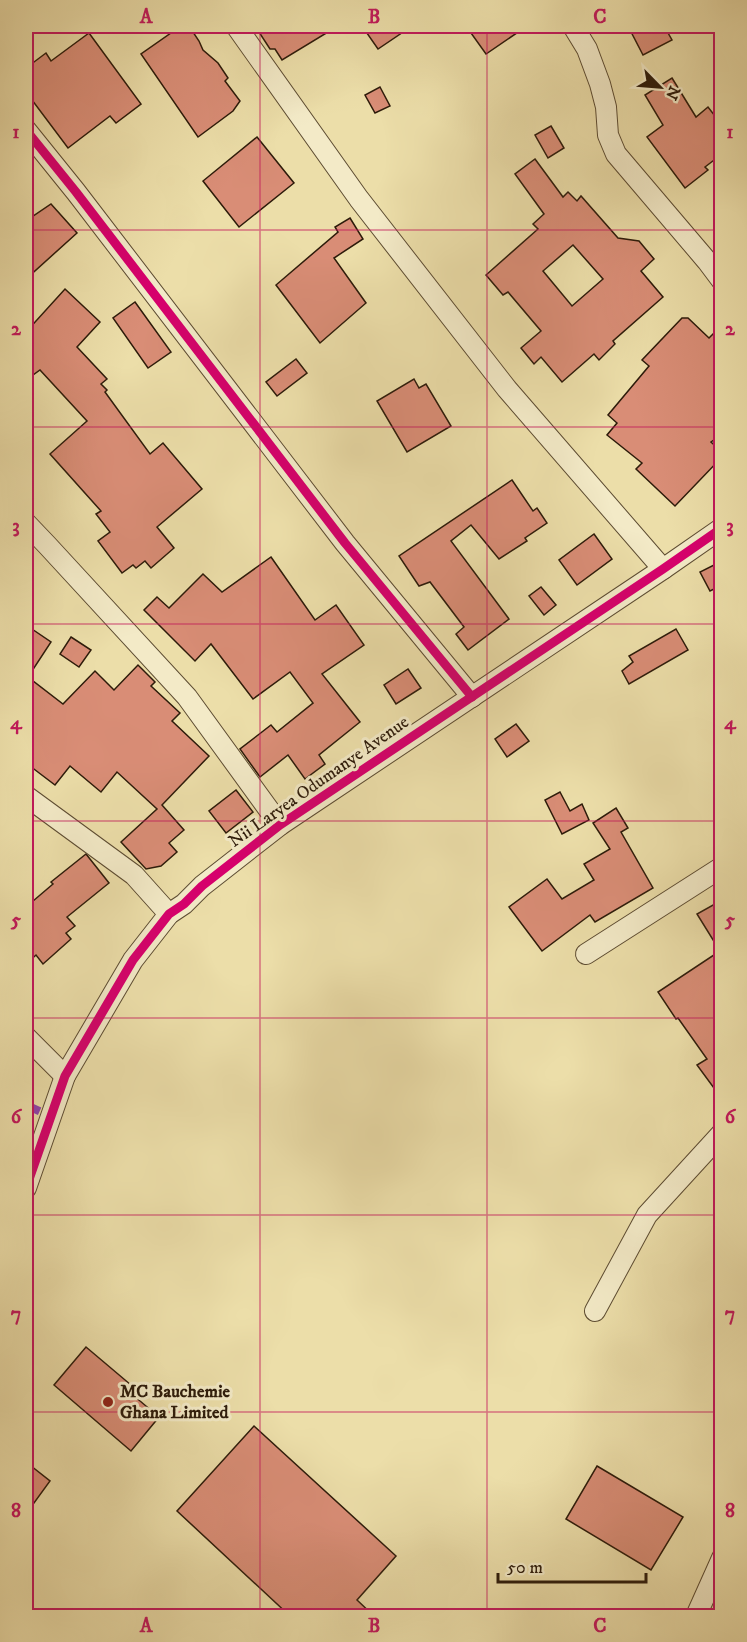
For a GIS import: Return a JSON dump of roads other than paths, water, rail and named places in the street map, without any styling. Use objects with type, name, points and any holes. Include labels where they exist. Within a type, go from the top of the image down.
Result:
[{"type":"street","points":[[236,26],[359,199],[507,389],[663,569]]},
{"type":"street","points":[[573,26],[587,49],[600,84],[606,106],[608,135],[616,154],[722,281]]},
{"type":"street","points":[[26,130],[345,543],[472,697]]},
{"type":"street","points":[[26,523],[187,697],[280,825]]},
{"type":"street","name":"Nii Laryea Odumanye Avenue","points":[[26,1188],[65,1076],[133,960],[169,914],[280,825],[722,528]]},
{"type":"street","points":[[26,796],[134,875],[169,914]]},
{"type":"street","points":[[586,954],[722,867]]},
{"type":"street","points":[[26,1037],[65,1076]]},
{"type":"street","points":[[595,1311],[647,1215],[722,1133]]},
{"type":"street","points":[[696,1617],[722,1558]]},
{"type":"place","name":"MC Bauchemie Ghana Limited","points":[[108,1402]]}]
